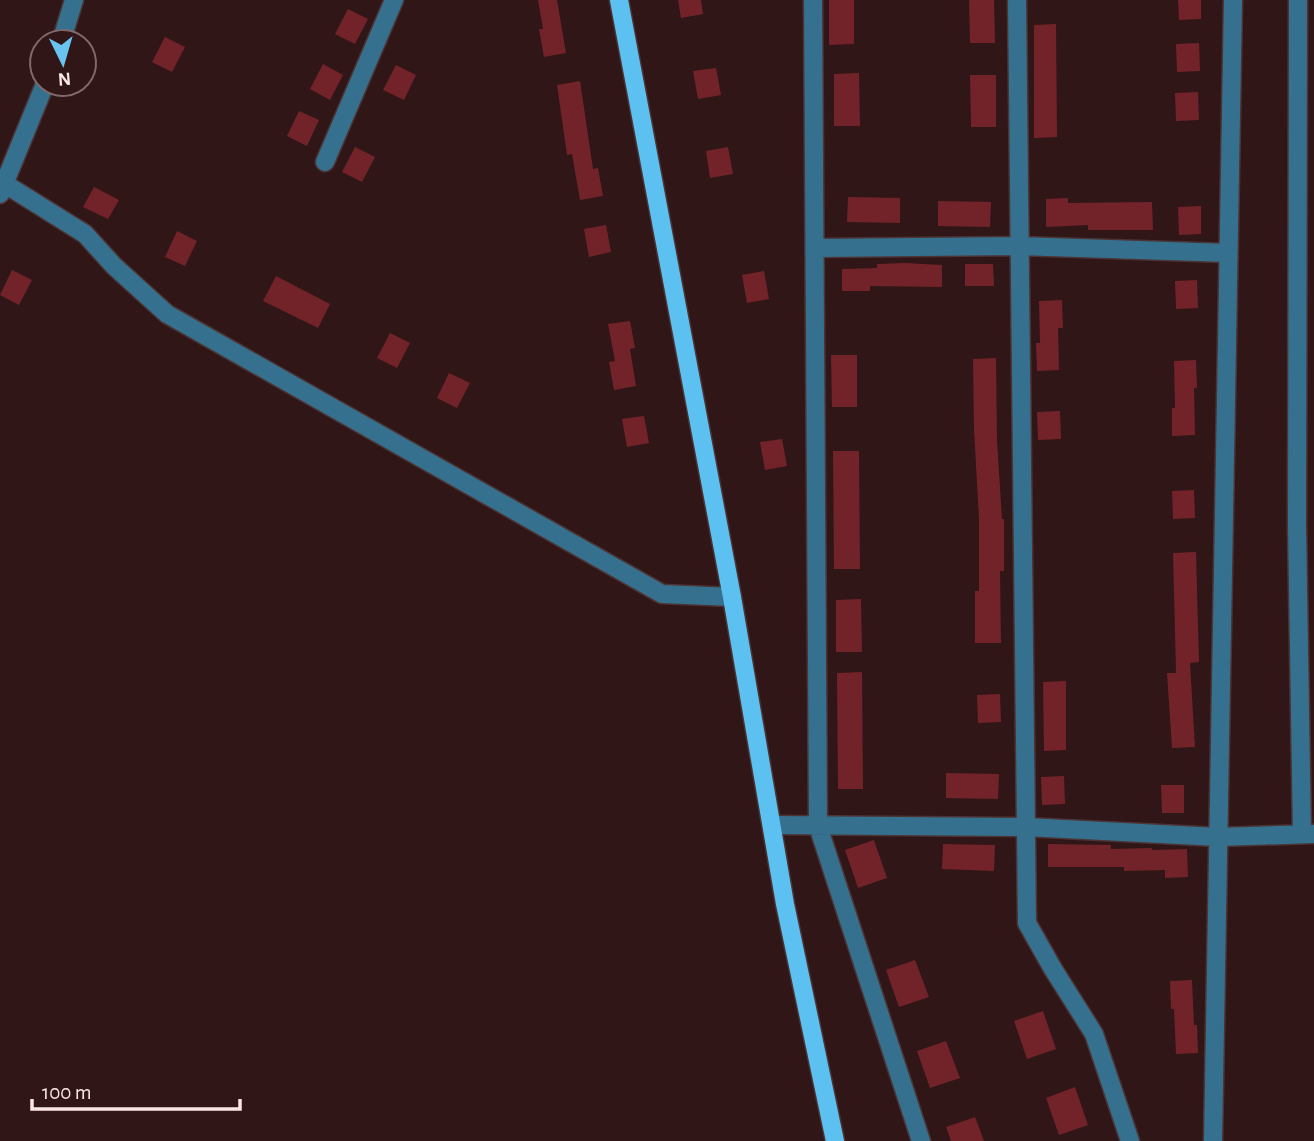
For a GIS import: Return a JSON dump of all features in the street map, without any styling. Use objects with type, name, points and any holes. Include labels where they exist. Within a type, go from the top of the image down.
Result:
[{"type":"main road","points":[[619,0],[732,597],[785,904],[835,1141]]},
{"type":"street","points":[[65,28],[74,0]]},
{"type":"street","points":[[325,162],[394,0]]},
{"type":"street","points":[[813,0],[818,826],[922,1141]]},
{"type":"street","points":[[1017,0],[1027,923],[1094,1034],[1130,1141]]},
{"type":"street","points":[[1213,1141],[1233,0]]},
{"type":"street","points":[[773,825],[1026,827],[1218,837],[1308,834],[1306,213],[1298,0]]},
{"type":"street","points":[[39,98],[1,186],[85,234],[114,267],[167,314],[662,594],[732,597]]},
{"type":"street","points":[[816,248],[1019,246],[1228,253]]},
{"type":"building","points":[[538,0],[557,0],[566,53],[544,57]]},
{"type":"building","points":[[678,0],[701,0],[703,14],[681,18]]},
{"type":"building","points":[[829,0],[854,0],[854,44],[829,45]]},
{"type":"building","points":[[969,0],[994,0],[995,43],[970,43]]},
{"type":"building","points":[[1178,0],[1201,0],[1201,19],[1179,20]]},
{"type":"building","points":[[348,9],[368,19],[355,44],[335,34]]},
{"type":"building","points":[[1056,24],[1057,137],[1034,138],[1034,25]]},
{"type":"building","points":[[165,37],[185,47],[172,72],[152,62]]},
{"type":"building","points":[[1199,43],[1200,71],[1177,72],[1176,44]]},
{"type":"building","points":[[323,64],[343,75],[330,100],[310,89]]},
{"type":"building","points":[[396,65],[416,75],[404,100],[383,90]]},
{"type":"building","points":[[716,68],[721,95],[698,99],[693,71]]},
{"type":"building","points":[[859,73],[860,126],[834,126],[834,74]]},
{"type":"building","points":[[970,75],[996,75],[996,127],[971,127]]},
{"type":"building","points":[[580,81],[593,169],[598,168],[603,196],[580,200],[572,154],[567,155],[557,85]]},
{"type":"building","points":[[1198,92],[1199,120],[1176,121],[1175,93]]},
{"type":"building","points":[[299,111],[319,120],[307,146],[287,136]]},
{"type":"building","points":[[355,147],[375,157],[362,182],[342,172]]},
{"type":"building","points":[[728,147],[733,174],[710,178],[706,151]]},
{"type":"building","points":[[94,187],[119,200],[108,219],[83,207]]},
{"type":"building","points":[[848,197],[900,198],[900,223],[847,222]]},
{"type":"building","points":[[1068,198],[1068,203],[1152,202],[1153,230],[1088,230],[1088,225],[1046,227],[1046,199]]},
{"type":"building","points":[[938,201],[991,202],[990,227],[938,226]]},
{"type":"building","points":[[1201,206],[1201,234],[1179,235],[1178,207]]},
{"type":"building","points":[[606,225],[611,252],[589,257],[584,229]]},
{"type":"building","points":[[177,231],[197,241],[185,266],[165,257]]},
{"type":"building","points":[[877,264],[942,265],[942,287],[870,286],[870,291],[842,291],[842,269],[877,268]]},
{"type":"building","points":[[965,264],[993,264],[994,286],[965,286]]},
{"type":"building","points":[[12,270],[32,280],[19,305],[0,295]]},
{"type":"building","points":[[764,271],[769,299],[747,303],[742,275]]},
{"type":"building","points":[[276,276],[330,304],[318,328],[263,301]]},
{"type":"building","points":[[1197,280],[1198,308],[1176,309],[1175,281]]},
{"type":"building","points":[[1062,300],[1063,328],[1058,328],[1059,370],[1037,371],[1036,343],[1040,343],[1039,301]]},
{"type":"building","points":[[630,321],[635,348],[630,349],[636,386],[614,390],[609,362],[615,361],[608,324]]},
{"type":"building","points":[[390,333],[410,343],[397,368],[377,358]]},
{"type":"building","points":[[831,355],[857,355],[857,407],[832,407]]},
{"type":"building","points":[[996,358],[997,441],[1004,519],[1004,571],[1000,571],[1001,643],[975,643],[975,591],[979,591],[979,519],[973,359]]},
{"type":"building","points":[[1196,360],[1195,435],[1172,436],[1172,408],[1175,408],[1174,361]]},
{"type":"building","points":[[449,373],[470,383],[457,408],[437,398]]},
{"type":"building","points":[[1060,411],[1061,439],[1038,440],[1037,412]]},
{"type":"building","points":[[644,416],[649,443],[627,447],[622,419]]},
{"type":"building","points":[[782,439],[787,466],[765,470],[760,442]]},
{"type":"building","points":[[833,451],[859,451],[860,569],[834,569]]},
{"type":"building","points":[[1194,490],[1195,518],[1173,519],[1172,491]]},
{"type":"building","points":[[1196,552],[1199,662],[1190,663],[1195,747],[1172,748],[1167,673],[1176,673],[1173,553]]},
{"type":"building","points":[[861,599],[862,652],[836,652],[836,600]]},
{"type":"building","points":[[862,672],[863,789],[838,789],[837,673]]},
{"type":"building","points":[[1066,681],[1066,750],[1044,751],[1043,682]]},
{"type":"building","points":[[1000,694],[1001,722],[978,723],[977,695]]},
{"type":"building","points":[[946,773],[999,774],[998,799],[946,798]]},
{"type":"building","points":[[1064,776],[1065,804],[1042,805],[1041,777]]},
{"type":"building","points":[[1161,785],[1184,785],[1184,813],[1162,813]]},
{"type":"building","points":[[874,840],[887,878],[858,888],[845,850]]},
{"type":"building","points":[[943,844],[995,845],[994,871],[942,869]]},
{"type":"building","points":[[1048,844],[1111,845],[1111,849],[1187,849],[1188,877],[1165,878],[1165,870],[1124,871],[1124,867],[1048,867]]},
{"type":"building","points":[[915,960],[929,997],[899,1007],[886,970]]},
{"type":"building","points":[[1192,980],[1198,1053],[1176,1054],[1170,981]]},
{"type":"building","points":[[1043,1011],[1056,1049],[1027,1059],[1014,1021]]},
{"type":"building","points":[[946,1041],[960,1078],[930,1088],[917,1051]]},
{"type":"building","points":[[1075,1087],[1088,1125],[1059,1135],[1046,1098]]},
{"type":"building","points":[[975,1117],[984,1141],[951,1141],[946,1127]]}]
